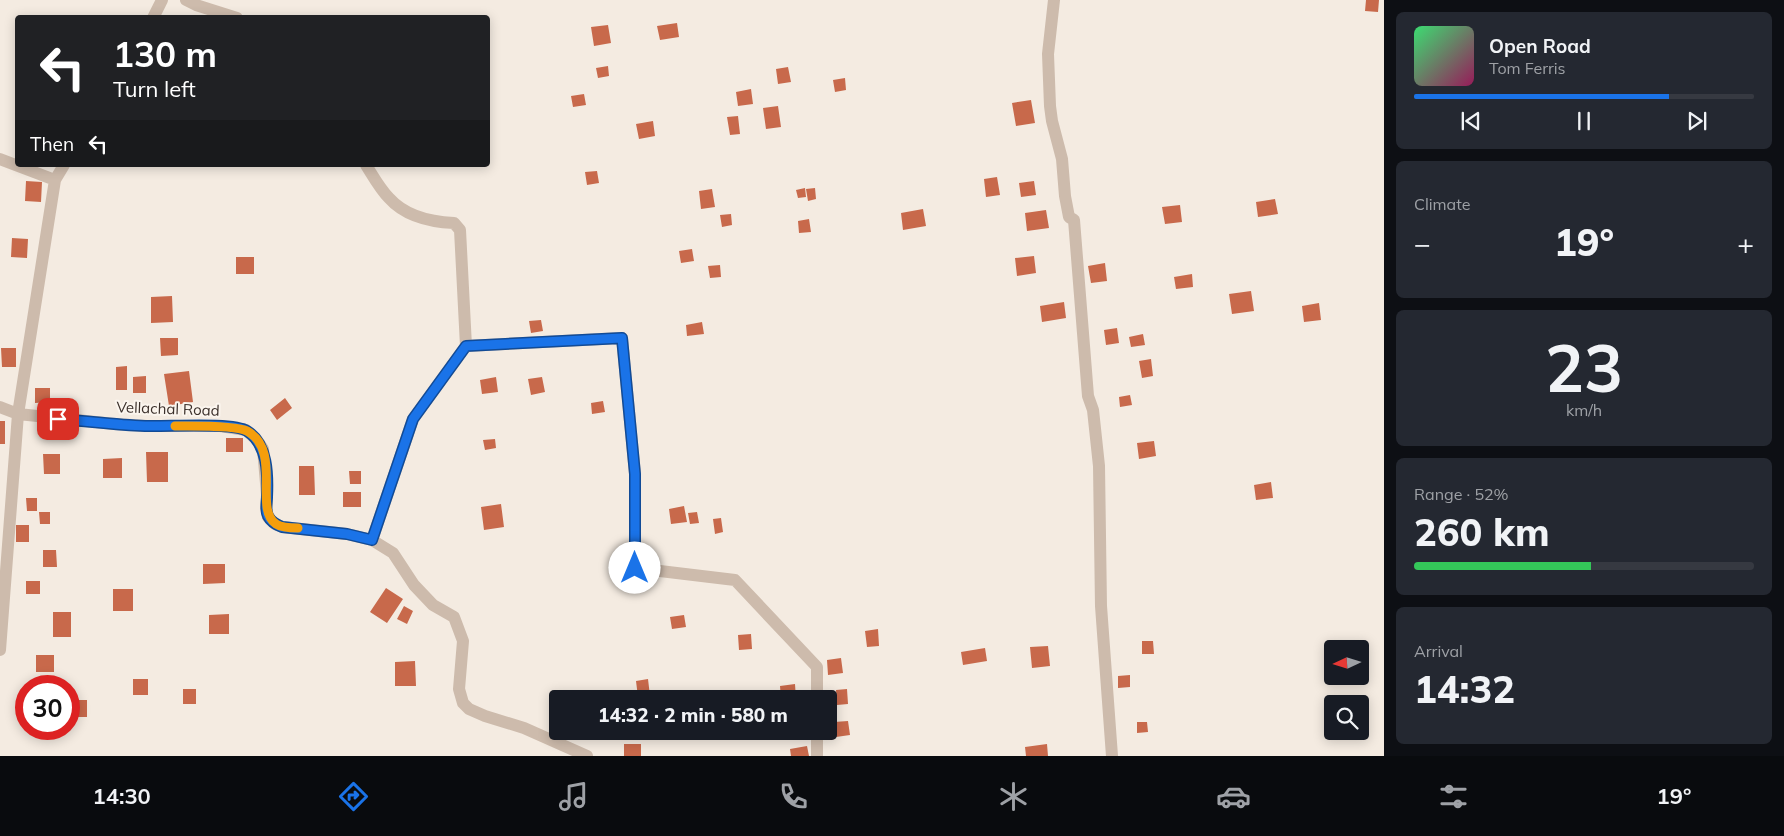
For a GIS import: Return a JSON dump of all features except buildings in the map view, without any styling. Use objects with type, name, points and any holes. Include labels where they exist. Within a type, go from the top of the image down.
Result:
[{"type":"street","points":[[154,15],[162,0]]},
{"type":"street","points":[[186,0],[228,15]]},
{"type":"street","points":[[1054,0],[1048,54],[1050,106],[1062,159],[1069,217],[1074,220],[1088,396],[1093,410],[1099,466],[1101,606],[1112,756]]},
{"type":"street","points":[[0,159],[15,165]]},
{"type":"street","points":[[21,167],[55,180]]},
{"type":"street","points":[[0,650],[18,414],[55,180],[63,167]]},
{"type":"street","points":[[367,167],[389,198],[401,207],[428,220],[454,223],[460,230],[466,346],[413,419],[372,540]]},
{"type":"street","points":[[466,346],[622,338],[635,474],[635,568],[735,580],[817,667],[817,690]]},
{"type":"street","name":"Vellachal Road","points":[[0,407],[18,414],[115,424],[220,426],[246,430],[263,449],[267,495],[266,509],[268,517],[275,524],[282,527],[347,534],[372,540],[393,553],[414,586],[433,605],[454,617],[463,641],[459,689],[463,702],[469,709],[524,728],[587,756]]},
{"type":"street","points":[[817,740],[817,756]]},
{"type":"slow traffic","points":[[175,426],[220,426],[246,430],[263,449],[266,468],[266,509],[268,517],[275,524],[282,527],[298,528]]},
{"type":"route","points":[[58,419],[147,426],[220,426],[246,430],[263,449],[266,468],[266,509],[268,517],[275,524],[282,527],[347,534],[372,540],[413,419],[466,346],[622,338],[635,474],[635,568]]}]
